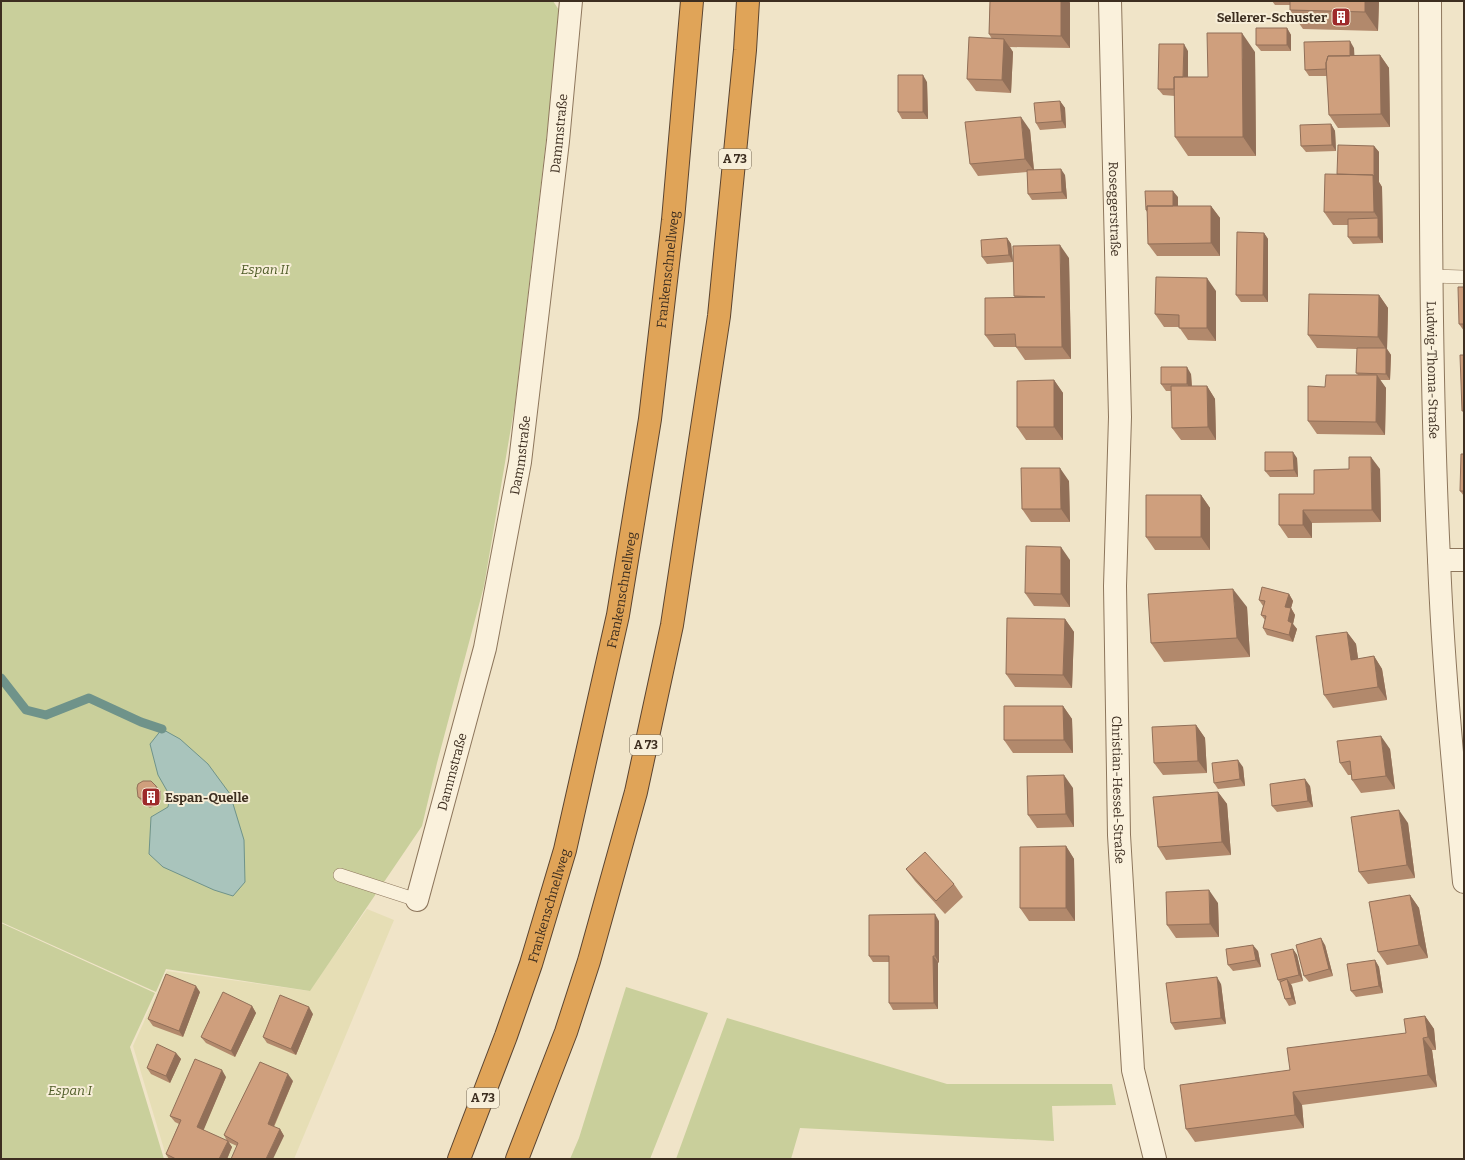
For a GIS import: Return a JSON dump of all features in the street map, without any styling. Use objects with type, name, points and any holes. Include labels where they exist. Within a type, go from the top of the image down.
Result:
[{"type":"highway","name":"Frankenschnellweg","points":[[459,1159],[506,1036],[531,964],[565,850],[618,615],[650,419],[673,220],[692,1]]},
{"type":"highway","name":"A 73","points":[[517,1159],[566,1032],[589,961],[636,792],[672,625],[719,316],[745,50],[748,1]]},
{"type":"street","name":"Dammstraße","points":[[417,900],[485,648],[520,462],[558,141],[571,1]]},
{"type":"street","name":"Roseggerstraße","points":[[1110,1],[1120,418]]},
{"type":"street","name":"Ludwig-Thoma-Straße","points":[[1430,1],[1431,276],[1439,560],[1450,739],[1464,882]]},
{"type":"street","name":"Christian-Hessel-Straße","points":[[1120,418],[1115,586],[1119,835],[1133,1070],[1155,1159]]},
{"type":"street","points":[[1439,560],[1464,560]]},
{"type":"lane","points":[[1431,276],[1464,277]]},
{"type":"lane","points":[[340,875],[417,900]]},
{"type":"shaded area","points":[[367,909],[394,920],[294,1159],[167,1159],[133,1046],[167,971],[309,991]]},
{"type":"green space","name":"Espan II","points":[[1,1],[553,1],[561,13],[515,404],[484,586],[437,763],[422,826],[310,991],[166,969],[156,992],[1,922]]},
{"type":"green space","name":"Espan I","points":[[1,923],[155,993],[130,1047],[164,1159],[1,1159]]},
{"type":"green space","points":[[626,987],[708,1013],[650,1159],[570,1159],[579,1138]]},
{"type":"green space","points":[[727,1018],[947,1084],[1112,1084],[1116,1105],[1052,1106],[1054,1141],[800,1128],[791,1159],[676,1159]]},
{"type":"water","points":[[162,729],[180,739],[208,764],[230,794],[244,840],[245,882],[233,896],[214,890],[163,867],[149,854],[151,817],[168,807],[170,796],[158,775],[150,744]]},
{"type":"building","points":[[990,1],[1061,1],[1061,36],[989,34]]},
{"type":"building","points":[[1290,1],[1365,1],[1365,12],[1290,10]]},
{"type":"building","points":[[1256,28],[1287,28],[1287,45],[1256,45]]},
{"type":"building","points":[[1207,33],[1242,33],[1243,137],[1175,137],[1174,77],[1208,77]]},
{"type":"building","points":[[969,37],[1004,39],[1002,80],[967,79]]},
{"type":"building","points":[[1350,41],[1350,56],[1328,56],[1326,69],[1305,70],[1304,42]]},
{"type":"building","points":[[1159,44],[1184,44],[1183,77],[1174,77],[1174,89],[1158,89]]},
{"type":"building","points":[[1380,55],[1381,114],[1329,115],[1326,63],[1328,56]]},
{"type":"building","points":[[898,75],[923,75],[923,112],[898,112]]},
{"type":"building","points":[[1060,101],[1062,121],[1036,123],[1034,103]]},
{"type":"building","points":[[1021,117],[1025,159],[970,164],[965,122]]},
{"type":"building","points":[[1331,124],[1332,145],[1301,146],[1300,125]]},
{"type":"building","points":[[1338,145],[1374,146],[1374,176],[1337,174]]},
{"type":"building","points":[[1061,169],[1062,192],[1028,194],[1027,170]]},
{"type":"building","points":[[1325,174],[1373,175],[1374,212],[1324,212]]},
{"type":"building","points":[[1145,191],[1173,191],[1173,206],[1147,206],[1146,210]]},
{"type":"building","points":[[1147,206],[1211,206],[1211,243],[1148,244]]},
{"type":"building","points":[[1378,218],[1378,237],[1348,237],[1348,219]]},
{"type":"building","points":[[1237,232],[1264,233],[1263,295],[1236,295]]},
{"type":"building","points":[[1007,238],[1009,255],[982,257],[981,240]]},
{"type":"building","points":[[1060,245],[1062,347],[1016,347],[1015,334],[985,335],[985,298],[1045,297],[1014,296],[1013,246]]},
{"type":"building","points":[[1156,277],[1207,278],[1207,328],[1179,328],[1179,315],[1155,314]]},
{"type":"building","points":[[1458,287],[1464,287],[1464,324],[1459,324]]},
{"type":"building","points":[[1309,294],[1379,295],[1378,337],[1308,335]]},
{"type":"building","points":[[1357,348],[1386,348],[1386,374],[1356,373]]},
{"type":"building","points":[[1460,355],[1464,355],[1464,411],[1462,411]]},
{"type":"building","points":[[1161,367],[1187,367],[1187,384],[1161,384]]},
{"type":"building","points":[[1326,375],[1377,375],[1376,422],[1308,421],[1308,386],[1325,387]]},
{"type":"building","points":[[1054,380],[1054,427],[1017,427],[1017,381]]},
{"type":"building","points":[[1171,386],[1207,386],[1208,427],[1172,428]]},
{"type":"building","points":[[1265,452],[1293,452],[1294,470],[1265,471]]},
{"type":"building","points":[[1461,454],[1464,454],[1464,491],[1460,491]]},
{"type":"building","points":[[1349,457],[1371,457],[1372,510],[1303,510],[1303,525],[1279,525],[1279,494],[1314,494],[1314,470],[1349,469]]},
{"type":"building","points":[[1021,468],[1060,468],[1061,509],[1022,509]]},
{"type":"building","points":[[1146,495],[1201,495],[1201,537],[1146,537]]},
{"type":"building","points":[[1026,546],[1061,547],[1061,594],[1025,593]]},
{"type":"building","points":[[1262,587],[1289,594],[1285,607],[1291,608],[1288,621],[1292,623],[1289,635],[1263,628],[1266,616],[1261,615],[1265,601],[1259,600]]},
{"type":"building","points":[[1233,589],[1237,638],[1151,643],[1148,594]]},
{"type":"building","points":[[1007,618],[1065,619],[1063,675],[1006,674]]},
{"type":"building","points":[[1347,632],[1351,660],[1374,656],[1378,687],[1324,695],[1316,636]]},
{"type":"building","points":[[1004,706],[1063,706],[1064,740],[1004,740]]},
{"type":"building","points":[[1196,725],[1198,761],[1154,763],[1152,727]]},
{"type":"building","points":[[1381,736],[1386,776],[1352,780],[1350,761],[1340,763],[1337,741]]},
{"type":"building","points":[[1238,760],[1240,779],[1214,783],[1212,763]]},
{"type":"building","points":[[1064,775],[1066,814],[1028,815],[1027,776]]},
{"type":"building","points":[[1305,779],[1308,801],[1272,806],[1270,784]]},
{"type":"building","points":[[143,781],[151,781],[156,786],[157,792],[153,799],[146,801],[138,797],[138,784]]},
{"type":"building","points":[[1218,792],[1222,842],[1158,847],[1153,797]]},
{"type":"building","points":[[1399,810],[1407,865],[1359,872],[1351,817]]},
{"type":"building","points":[[1066,846],[1066,908],[1020,908],[1020,847]]},
{"type":"building","points":[[925,852],[954,884],[936,901],[906,869]]},
{"type":"building","points":[[1209,890],[1210,924],[1167,925],[1166,892]]},
{"type":"building","points":[[1410,895],[1419,945],[1378,952],[1369,902]]},
{"type":"building","points":[[935,914],[935,956],[933,956],[934,1003],[889,1003],[889,956],[869,956],[869,915]]},
{"type":"building","points":[[1321,938],[1329,969],[1304,976],[1296,945]]},
{"type":"building","points":[[1253,945],[1256,960],[1228,965],[1226,949]]},
{"type":"building","points":[[1293,949],[1299,975],[1278,980],[1271,954]]},
{"type":"building","points":[[1375,960],[1379,986],[1351,991],[1347,964]]},
{"type":"building","points":[[166,974],[196,986],[179,1031],[148,1019]]},
{"type":"building","points":[[1217,977],[1221,1018],[1171,1023],[1166,983]]},
{"type":"building","points":[[1287,979],[1292,998],[1285,999],[1280,982]]},
{"type":"building","points":[[223,992],[252,1006],[231,1051],[201,1037]]},
{"type":"building","points":[[280,995],[309,1007],[291,1049],[263,1037]]},
{"type":"building","points":[[1425,1016],[1428,1037],[1423,1038],[1428,1075],[1293,1092],[1295,1115],[1186,1129],[1180,1085],[1290,1070],[1287,1048],[1406,1033],[1404,1019]]},
{"type":"building","points":[[157,1044],[176,1053],[166,1076],[147,1068]]},
{"type":"building","points":[[195,1059],[222,1070],[197,1127],[228,1141],[219,1159],[176,1159],[166,1154],[181,1120],[170,1116]]},
{"type":"building","points":[[260,1062],[288,1074],[268,1124],[280,1129],[266,1159],[231,1159],[238,1143],[224,1135]]},
{"type":"waterway","points":[[1,678],[26,710],[46,715],[89,698],[141,722],[162,729]]},
{"type":"place","name":"Sellerer-Schuster","points":[[1341,17]]},
{"type":"place","name":"Espan-Quelle","points":[[151,797]]}]
